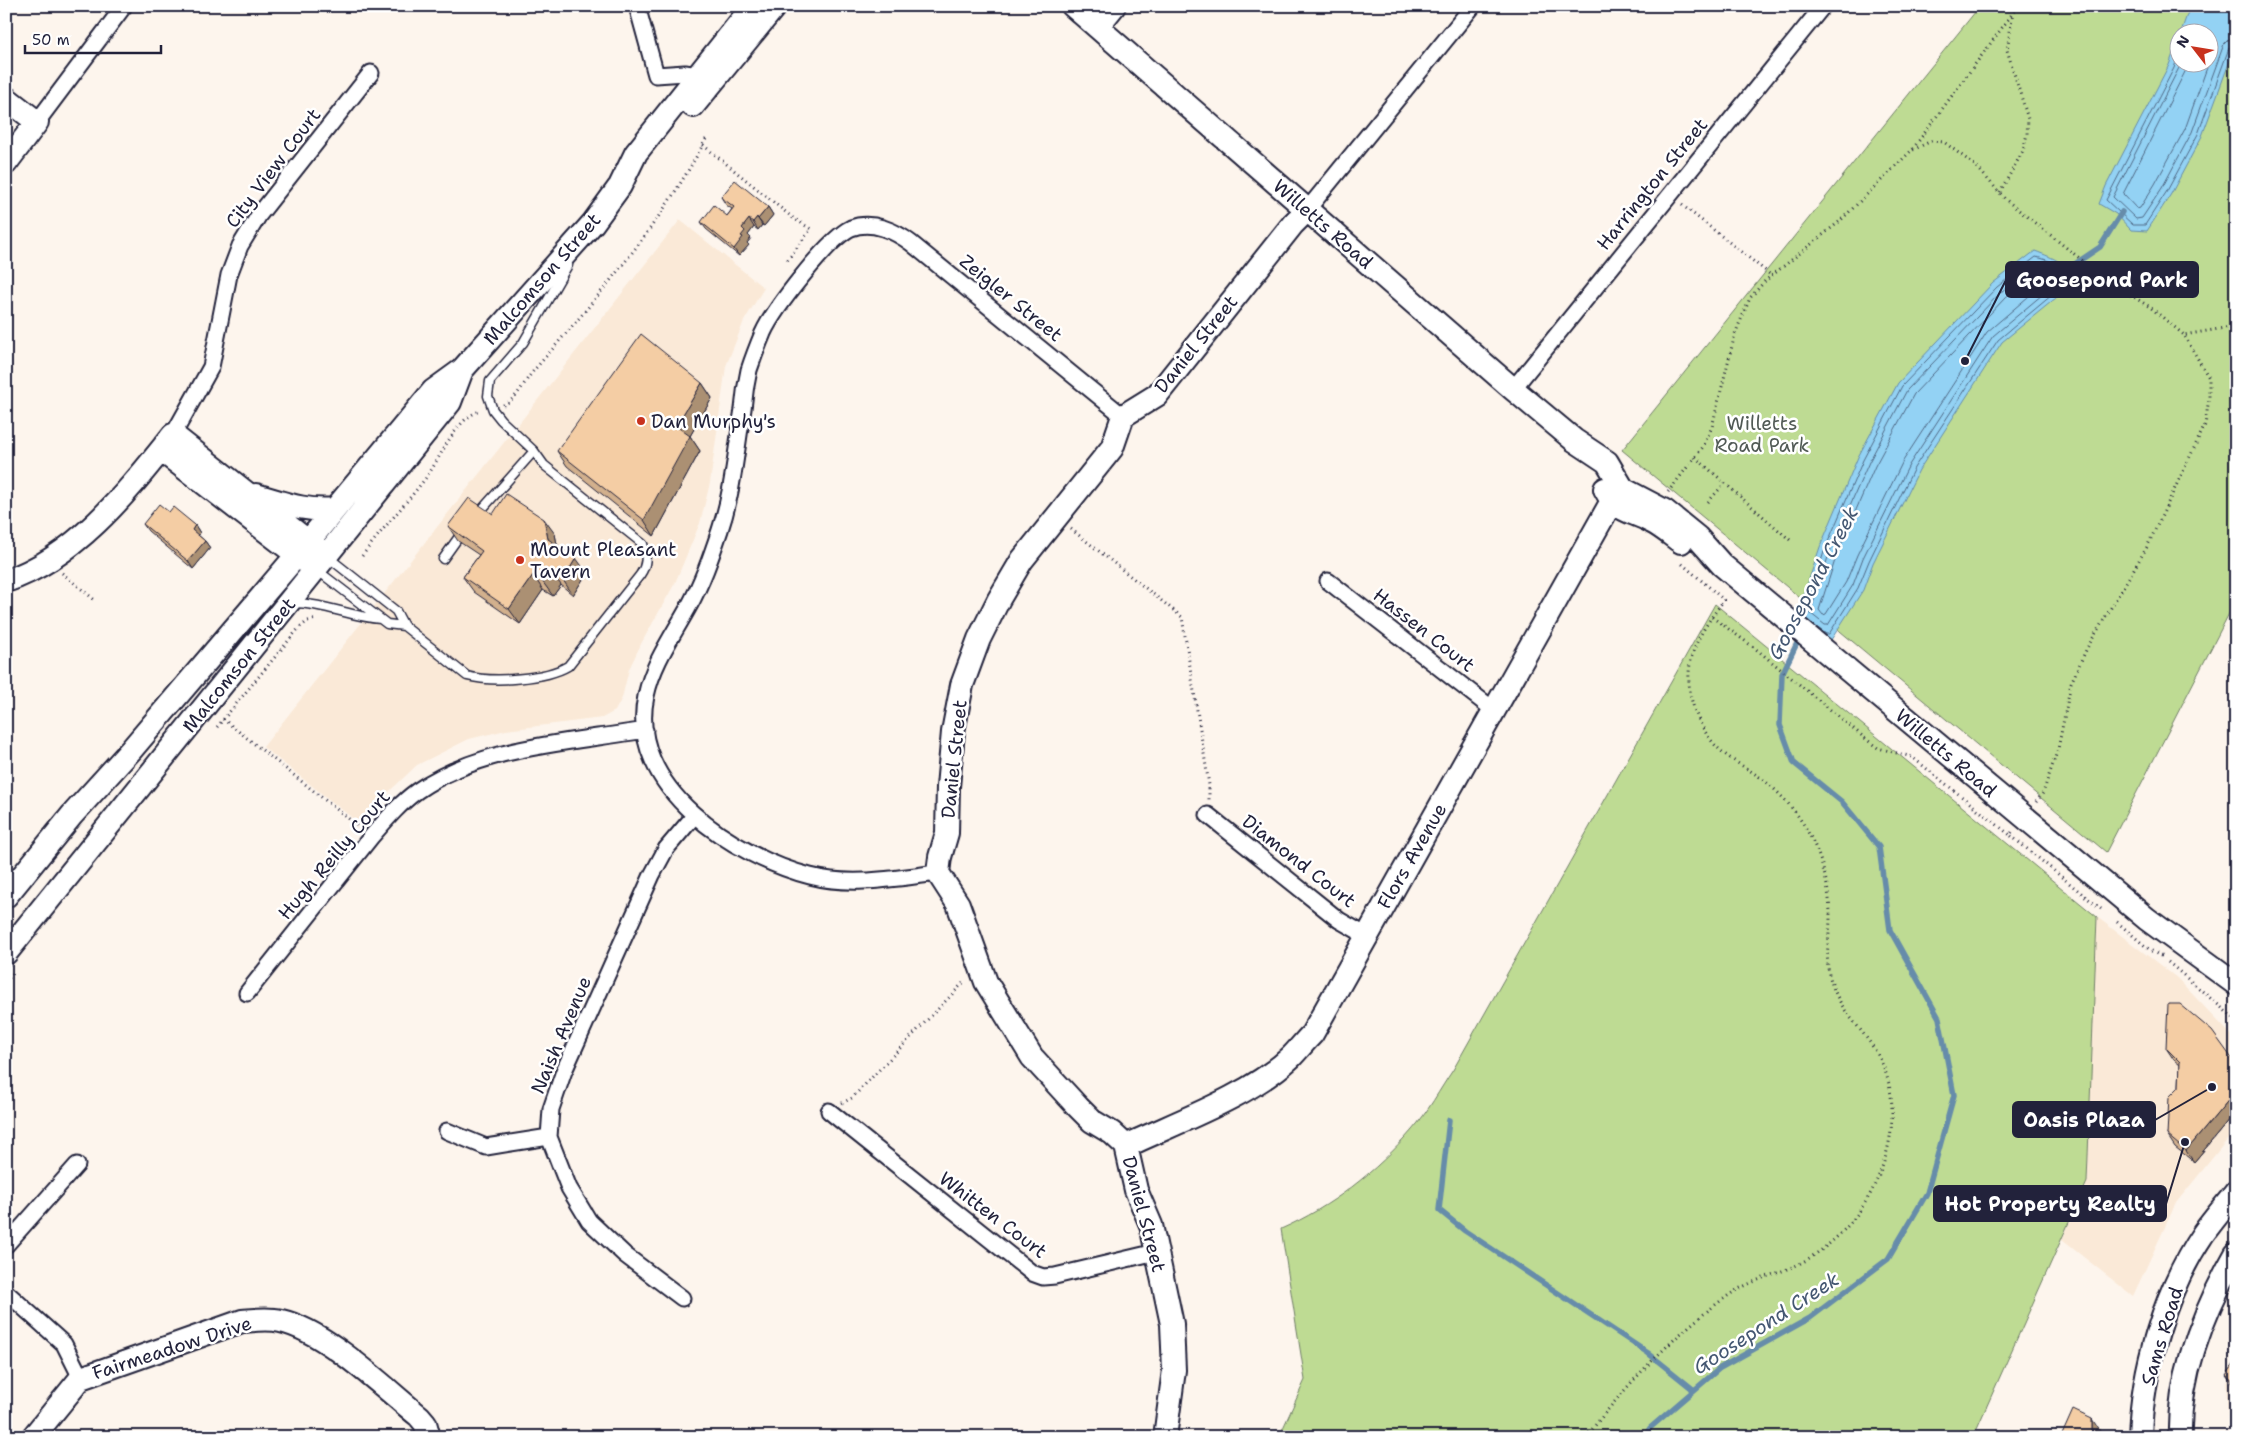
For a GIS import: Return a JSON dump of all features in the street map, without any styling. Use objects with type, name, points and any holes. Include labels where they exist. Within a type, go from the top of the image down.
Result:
[{"type":"street","points":[[6,163],[124,6]]},
{"type":"street","points":[[638,6],[656,75],[685,73],[698,75]]},
{"type":"street","name":"Malcomson Street","points":[[620,186],[636,153],[753,6]]},
{"type":"street","name":"Malcomson Street","points":[[6,896],[72,815],[131,750],[434,391],[462,370],[593,222],[620,186],[649,159],[775,6]]},
{"type":"street","name":"Willetts Road","points":[[1073,6],[1574,440],[1617,495],[1621,509],[1652,522],[1690,548],[1722,565],[2172,939],[2236,984]]},
{"type":"street","points":[[1097,27],[1114,6]]},
{"type":"street","name":"Daniel Street","points":[[1165,1437],[1174,1370],[1172,1324],[1151,1225],[1136,1190],[1126,1146],[1112,1133],[1078,1108],[1032,1057],[991,990],[958,904],[938,873],[940,857],[947,833],[948,787],[953,732],[962,685],[979,639],[999,599],[1022,560],[1112,448],[1123,416],[1157,395],[1293,224],[1307,210],[1473,6]]},
{"type":"street","name":"Harrington Street","points":[[1513,389],[1823,6]]},
{"type":"street","name":"City View Court","points":[[167,443],[211,367],[229,274],[240,246],[259,215],[371,74]]},
{"type":"street","points":[[6,98],[37,122]]},
{"type":"street","name":"Zeigler Street","points":[[645,730],[645,698],[656,662],[688,608],[706,572],[727,510],[749,373],[764,332],[784,300],[822,253],[840,236],[852,228],[866,225],[890,230],[901,235],[1123,416]]},
{"type":"street","name":"Malcomson Street","points":[[6,953],[450,402],[462,370]]},
{"type":"street","points":[[167,443],[243,491],[302,548]]},
{"type":"street","points":[[167,443],[321,563]]},
{"type":"street","points":[[6,581],[51,558],[77,540],[119,499],[167,443]]},
{"type":"street","points":[[243,491],[316,511],[335,509]]},
{"type":"street","name":"Flors Avenue","points":[[1126,1146],[1223,1101],[1262,1079],[1291,1057],[1312,1034],[1617,495]]},
{"type":"street","name":"Hassen Court","points":[[1328,581],[1495,711]]},
{"type":"street","points":[[645,730],[658,772],[676,797],[694,816],[748,852],[811,876],[842,881],[870,882],[938,873]]},
{"type":"street","name":"Hugh Reilly Court","points":[[247,993],[371,837],[392,812],[415,792],[464,764],[506,753],[645,730]]},
{"type":"street","name":"Diamond Court","points":[[1208,815],[1339,920],[1367,936]]},
{"type":"street","name":"Naish Avenue","points":[[682,1298],[626,1255],[589,1221],[569,1188],[549,1137],[551,1109],[564,1071],[652,875],[666,849],[694,816]]},
{"type":"street","name":"Willetts Road","points":[[2172,939],[2215,983],[2236,1000]]},
{"type":"street","name":"Whitten Court","points":[[829,1111],[1032,1273],[1043,1277],[1055,1276],[1156,1252]]},
{"type":"street","points":[[447,1131],[486,1147],[549,1137]]},
{"type":"street","points":[[6,1245],[77,1165]]},
{"type":"street","points":[[2203,1234],[2236,1187]]},
{"type":"street","name":"Sams Road","points":[[2140,1437],[2147,1378],[2166,1308],[2189,1258],[2203,1234],[2236,1192]]},
{"type":"street","name":"Sams Road","points":[[2180,1437],[2180,1422],[2190,1359],[2212,1298],[2236,1254]]},
{"type":"street","points":[[6,1292],[64,1344],[81,1378],[33,1437]]},
{"type":"street","name":"Fairmeadow Drive","points":[[81,1378],[242,1321],[266,1319],[279,1321],[293,1324],[324,1340],[419,1416],[425,1423],[429,1437]]},
{"type":"lane","points":[[321,563],[396,611],[404,626],[468,676],[479,679],[516,678],[557,672],[568,666],[644,569],[646,555],[643,544],[544,465],[534,451],[493,410],[488,396],[490,381],[523,343],[593,222]]},
{"type":"lane","points":[[443,559],[483,507],[534,451]]},
{"type":"lane","points":[[321,563],[380,619],[387,624],[404,626]]},
{"type":"lane","points":[[289,603],[310,603],[360,617],[380,619]]},
{"type":"path","points":[[1664,498],[1703,447],[1712,428],[1741,317],[1750,298],[1772,276],[1840,222],[1912,150],[2018,6]]},
{"type":"path","points":[[2000,192],[2023,151],[2027,134],[2028,118],[2007,50],[2013,12]]},
{"type":"path","points":[[502,405],[514,399],[526,378],[623,266],[678,189],[706,139]]},
{"type":"path","points":[[1912,150],[1931,141],[1944,142],[1976,166],[2006,200],[2111,283],[2150,307],[2184,335],[2209,378],[2209,398],[2205,425],[2147,546],[2087,648],[2071,682],[2058,749],[2043,793],[2033,806]]},
{"type":"path","points":[[703,144],[793,218],[810,229],[786,262]]},
{"type":"path","points":[[1669,195],[1772,276]]},
{"type":"path","points":[[2184,335],[2236,326]]},
{"type":"path","points":[[362,556],[427,477],[443,448],[468,417],[481,410]]},
{"type":"path","points":[[1695,457],[1790,540]]},
{"type":"path","points":[[1708,502],[1725,483]]},
{"type":"path","points":[[1056,516],[1182,617],[1209,785],[1208,815]]},
{"type":"path","points":[[51,558],[60,571],[96,602]]},
{"type":"path","points":[[1586,1437],[1648,1367],[1692,1322],[1732,1293],[1797,1265],[1818,1252],[1841,1233],[1860,1212],[1876,1184],[1887,1154],[1892,1125],[1893,1106],[1885,1069],[1874,1049],[1846,1015],[1836,995],[1829,971],[1827,948],[1830,915],[1827,886],[1822,864],[1810,836],[1782,798],[1764,781],[1721,751],[1708,737],[1698,718],[1691,698],[1690,661],[1698,639],[1724,600]]},
{"type":"path","points":[[1712,616],[1756,649],[1878,748],[1912,757],[2010,835]]},
{"type":"path","points":[[223,719],[371,837]]},
{"type":"path","points":[[829,1111],[852,1098],[967,978],[982,970]]},
{"type":"shaded area","points":[[680,220],[764,288],[744,321],[726,366],[710,483],[700,523],[675,583],[629,669],[622,698],[615,711],[602,718],[506,730],[469,739],[417,765],[375,805],[360,824],[263,747]]},
{"type":"shaded area","points":[[2097,917],[2177,978],[2236,1040],[2236,1129],[2176,1203],[2133,1296],[2062,1240],[2087,1182]]},
{"type":"shaded area","points":[[2236,1363],[2236,1437],[2229,1437],[2226,1383]]},
{"type":"green space","name":"Willetts Road Park","points":[[1980,6],[2236,6],[2236,600],[2106,852],[1622,450]]},
{"type":"green space","points":[[1715,604],[2097,917],[2087,1182],[1973,1437],[1279,1437],[1305,1380],[1281,1229],[1318,1210],[1352,1187],[1398,1145],[1423,1116],[1453,1070]]},
{"type":"water","points":[[2190,6],[2236,6],[2236,44],[2202,136],[2171,194],[2147,231],[2131,230],[2116,214],[2099,204],[2106,186],[2170,62],[2170,72],[2220,72],[2220,22],[2184,22]]},
{"type":"water","points":[[2035,251],[2059,262],[2078,280],[2002,342],[1919,470],[1873,563],[1863,590],[1829,643],[1796,618],[1820,547],[1858,457],[1898,383],[1993,283]]},
{"type":"building","points":[[735,180],[768,207],[758,219],[757,217],[753,222],[749,219],[742,228],[745,231],[741,236],[743,237],[734,249],[701,222],[714,205],[727,216],[734,207],[721,197]]},
{"type":"building","points":[[641,334],[702,383],[676,426],[690,436],[644,520],[557,451]]},
{"type":"building","points":[[506,494],[544,519],[548,539],[576,558],[563,580],[550,570],[542,581],[533,575],[509,609],[463,577],[482,551],[448,526],[469,498],[493,514]]},
{"type":"building","points":[[159,504],[169,512],[173,507],[195,525],[192,530],[205,541],[188,561],[143,524]]},
{"type":"building","points":[[2168,1004],[2180,1004],[2212,1031],[2236,1064],[2236,1091],[2186,1151],[2167,1135],[2169,1097],[2179,1087],[2180,1062],[2166,1048]]},
{"type":"building","points":[[2236,1362],[2236,1384],[2226,1375]]},
{"type":"building","points":[[2073,1410],[2092,1419],[2092,1437],[2061,1437]]},
{"type":"building","points":[[2236,1413],[2236,1437],[2233,1437],[2230,1419]]},
{"type":"waterway","name":"Goosepond Creek","points":[[2063,272],[2100,247],[2122,212]]},
{"type":"waterway","name":"Goosepond Creek","points":[[1644,1437],[1650,1428],[1720,1368],[1810,1318],[1888,1259],[1927,1193],[1954,1095],[1939,1018],[1890,930],[1879,847],[1842,802],[1794,763],[1780,725],[1782,674],[1800,637]]},
{"type":"waterway","points":[[1449,1120],[1439,1210],[1465,1231],[1648,1353],[1694,1390]]},
{"type":"place","name":"Goosepond Park","points":[[1965,361]]},
{"type":"place","name":"Dan Murphy's","points":[[641,421]]},
{"type":"place","name":"Mount Pleasant Tavern","points":[[520,560]]},
{"type":"place","name":"Oasis Plaza","points":[[2212,1087]]},
{"type":"place","name":"Hot Property Realty","points":[[2185,1142]]}]
